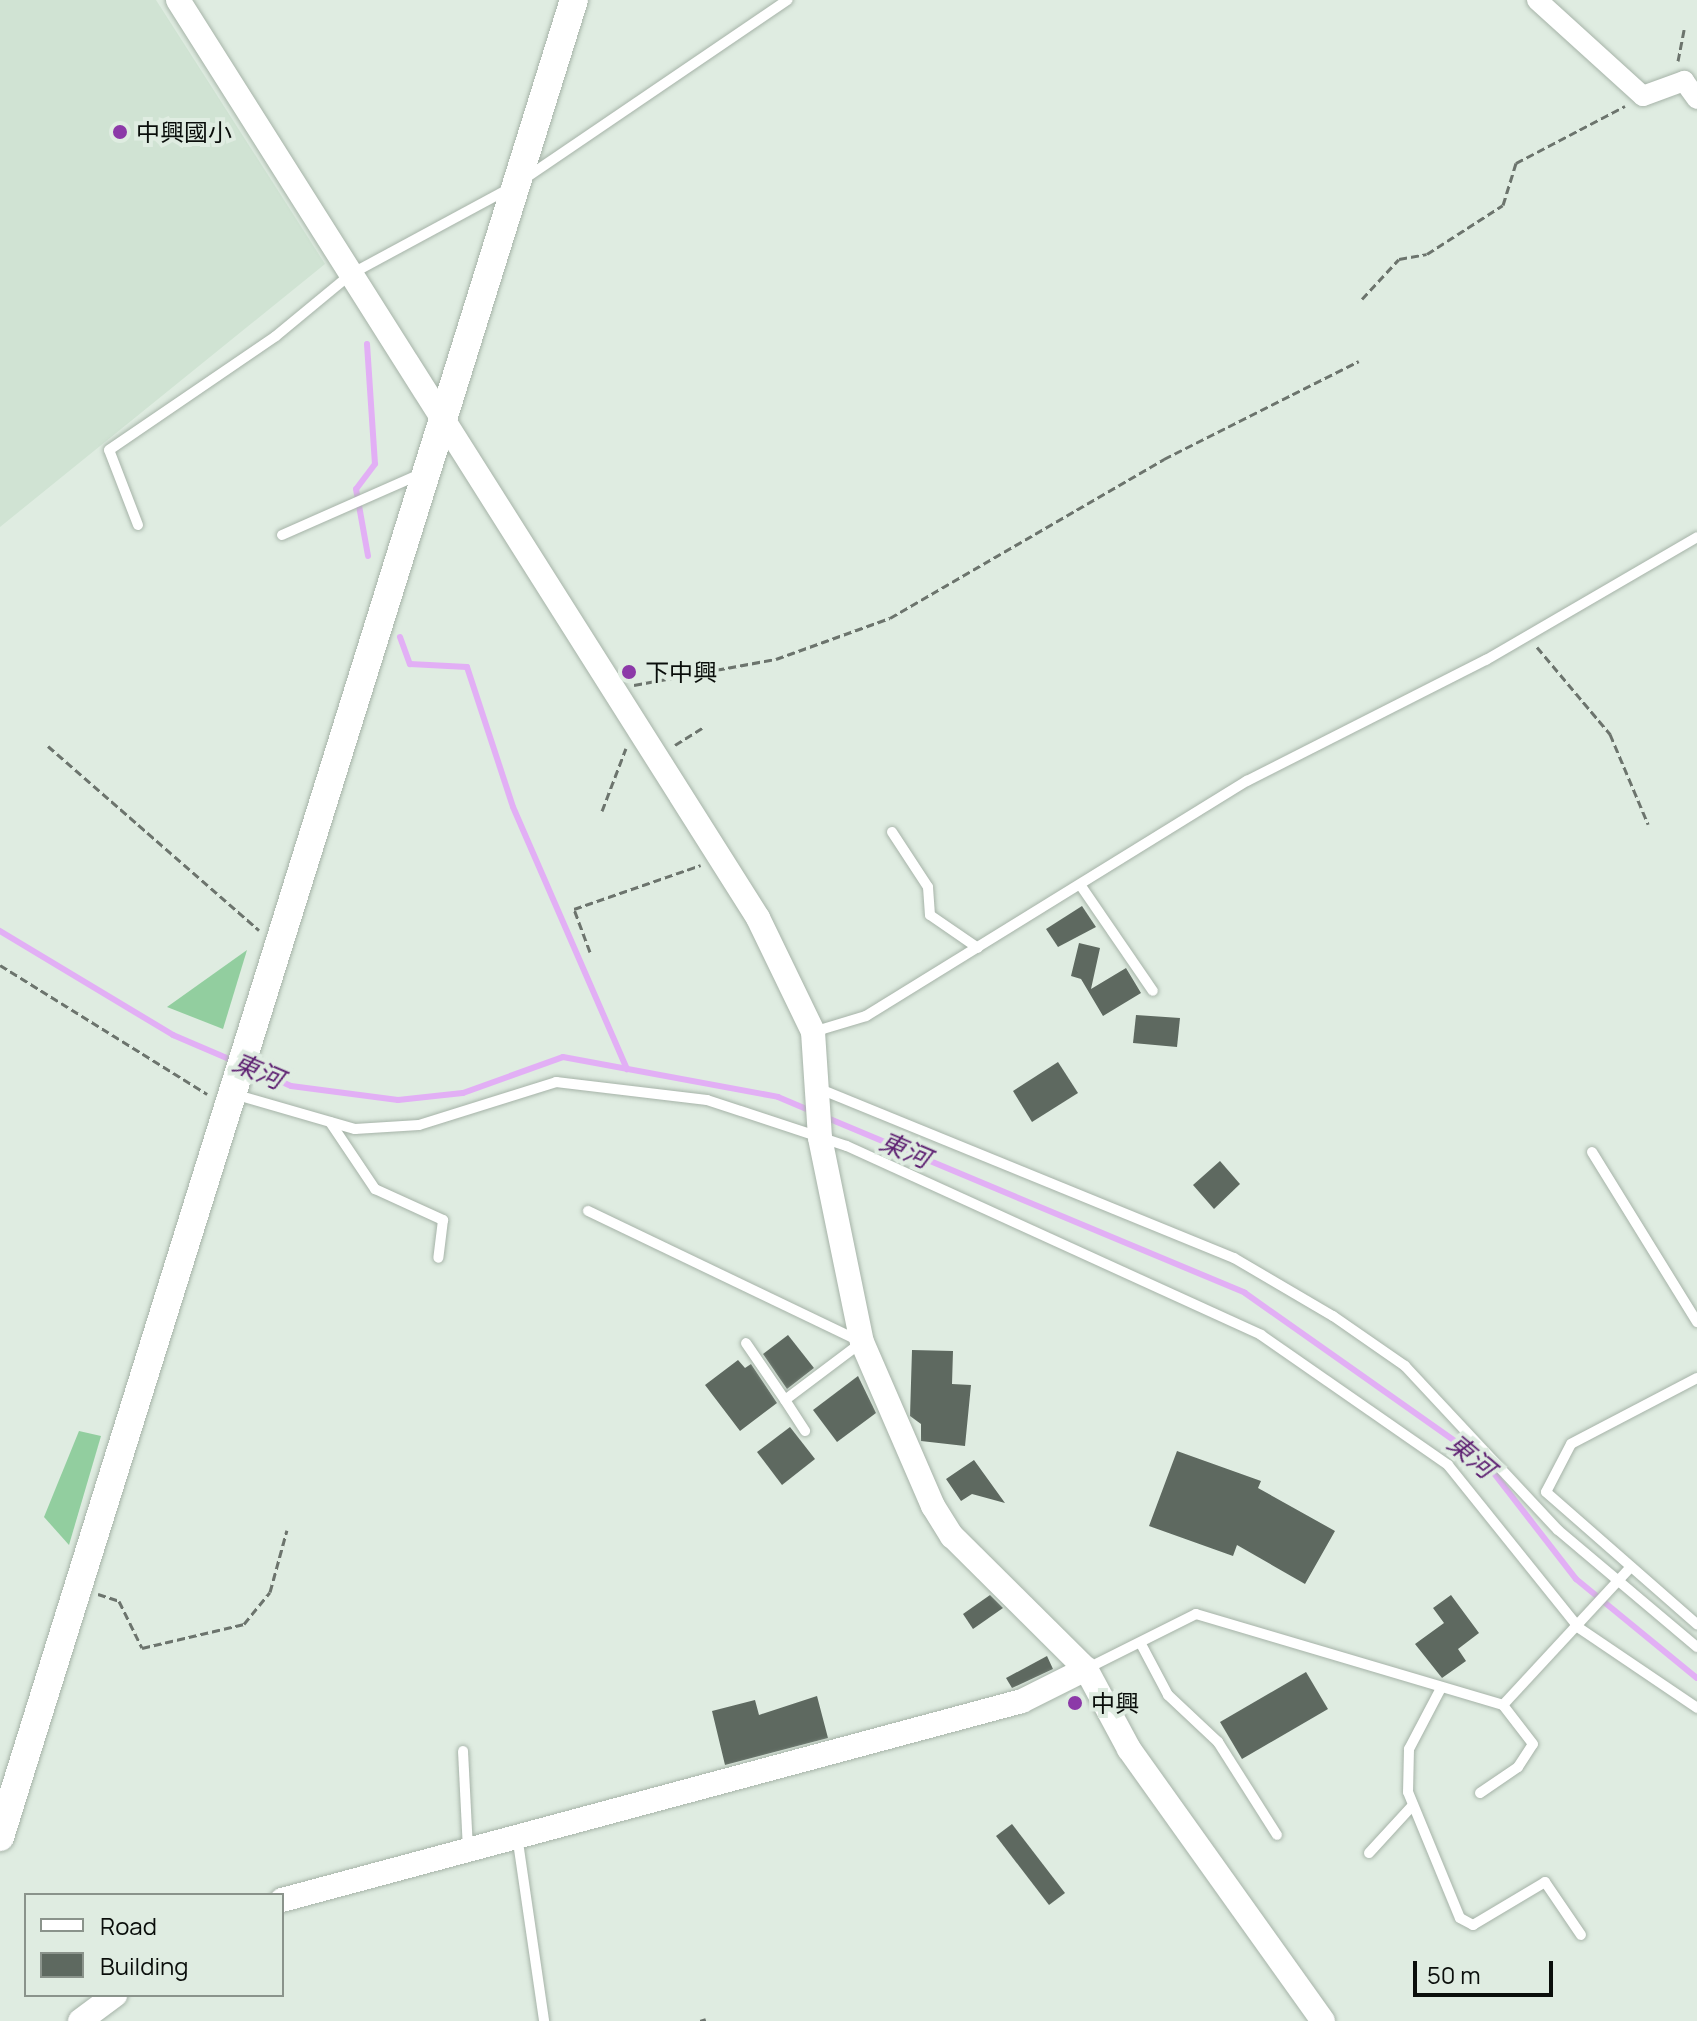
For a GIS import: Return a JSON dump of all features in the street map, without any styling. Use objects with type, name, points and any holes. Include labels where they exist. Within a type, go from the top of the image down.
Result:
[{"type":"main road","points":[[0,1837],[83,1589],[513,186],[574,0]]},
{"type":"street","points":[[178,0],[659,756],[721,858],[813,1032],[820,1089],[820,1138],[862,1342],[952,1536],[1086,1669],[1129,1749],[1323,2021]]},
{"type":"street","points":[[1537,0],[1643,96],[1684,81],[1697,99]]},
{"type":"street","points":[[284,1900],[518,1842],[1022,1701],[1086,1669]]},
{"type":"street","points":[[80,2021],[112,1997]]},
{"type":"lane","points":[[138,525],[109,450],[276,336],[351,274],[513,186],[787,0]]},
{"type":"lane","points":[[282,535],[425,472]]},
{"type":"lane","points":[[813,1032],[866,1016],[1247,781],[1526,635],[1697,537]]},
{"type":"lane","points":[[892,832],[928,887],[930,915],[978,948]]},
{"type":"lane","points":[[1081,886],[1153,991]]},
{"type":"lane","points":[[234,1103],[329,1120],[355,1129],[419,1125],[556,1082],[707,1100],[820,1138],[1261,1335],[1448,1465],[1582,1624],[1697,1708]]},
{"type":"lane","points":[[820,1089],[1234,1258],[1333,1316],[1405,1366],[1558,1530],[1697,1647]]},
{"type":"lane","points":[[329,1120],[375,1189],[443,1220],[438,1258]]},
{"type":"lane","points":[[1592,1152],[1697,1322]]},
{"type":"lane","points":[[588,1211],[862,1342],[785,1400]]},
{"type":"lane","points":[[746,1343],[805,1431]]},
{"type":"lane","points":[[1697,1378],[1571,1444],[1550,1476],[1546,1492],[1697,1624]]},
{"type":"lane","points":[[1503,1705],[1582,1624],[1630,1568]]},
{"type":"lane","points":[[1086,1669],[1196,1614],[1440,1690],[1503,1705],[1533,1744],[1518,1767],[1480,1793]]},
{"type":"lane","points":[[1141,1644],[1168,1695],[1218,1742],[1277,1835]]},
{"type":"lane","points":[[1440,1690],[1409,1749],[1413,1805],[1460,1918],[1473,1925],[1545,1882],[1581,1935]]},
{"type":"lane","points":[[463,1751],[468,1854]]},
{"type":"lane","points":[[1369,1853],[1413,1805]]},
{"type":"lane","points":[[518,1842],[544,2021]]},
{"type":"path","points":[[1674,85],[1684,30]]},
{"type":"path","points":[[1362,299],[1399,259],[1427,254],[1503,205],[1516,163],[1643,96]]},
{"type":"path","points":[[617,688],[776,659],[890,618],[1164,459],[1359,361]]},
{"type":"path","points":[[1526,635],[1610,734],[1648,824]]},
{"type":"path","points":[[659,756],[702,728]]},
{"type":"path","points":[[602,811],[621,751],[645,734]]},
{"type":"path","points":[[48,746],[279,947]]},
{"type":"path","points":[[590,952],[574,909],[721,858]]},
{"type":"path","points":[[0,965],[234,1103]]},
{"type":"path","points":[[83,1589],[119,1601],[142,1648],[174,1645],[244,1624],[270,1592],[287,1530]]},
{"type":"path","points":[[700,2021],[706,2019]]},
{"type":"shaded area","name":"中興國小","points":[[0,0],[156,0],[325,264],[0,527]]},
{"type":"green space","points":[[247,950],[223,1029],[167,1007]]},
{"type":"green space","points":[[79,1431],[101,1436],[69,1545],[44,1517]]},
{"type":"building","points":[[1082,906],[1096,927],[1058,947],[1046,929]]},
{"type":"building","points":[[1079,943],[1100,948],[1091,989],[1126,968],[1141,993],[1103,1016],[1081,979],[1071,976]]},
{"type":"building","points":[[1136,1015],[1180,1018],[1177,1047],[1133,1043]]},
{"type":"building","points":[[1058,1062],[1078,1093],[1032,1122],[1013,1091]]},
{"type":"building","points":[[1220,1161],[1240,1184],[1214,1209],[1193,1185]]},
{"type":"building","points":[[788,1335],[814,1368],[787,1389],[763,1354]]},
{"type":"building","points":[[912,1350],[953,1351],[952,1384],[971,1385],[965,1446],[921,1441],[921,1424],[910,1416]]},
{"type":"building","points":[[738,1360],[745,1368],[751,1364],[777,1403],[740,1431],[705,1385]]},
{"type":"building","points":[[858,1376],[876,1413],[837,1442],[813,1410]]},
{"type":"building","points":[[790,1427],[815,1459],[782,1485],[757,1452]]},
{"type":"building","points":[[1177,1451],[1261,1481],[1258,1488],[1335,1531],[1305,1584],[1237,1545],[1233,1556],[1149,1526]]},
{"type":"building","points":[[974,1460],[1005,1503],[972,1494],[961,1501],[946,1479]]},
{"type":"building","points":[[990,1595],[1003,1608],[973,1629],[963,1614]]},
{"type":"building","points":[[1451,1595],[1479,1633],[1458,1649],[1466,1661],[1442,1678],[1415,1644],[1444,1623],[1433,1608]]},
{"type":"building","points":[[1047,1656],[1053,1669],[1012,1688],[1006,1678]]},
{"type":"building","points":[[1306,1672],[1328,1709],[1242,1759],[1220,1722]]},
{"type":"building","points":[[817,1696],[828,1738],[725,1765],[712,1711],[755,1700],[759,1715]]},
{"type":"building","points":[[1012,1824],[1065,1893],[1049,1905],[996,1836]]},
{"type":"waterway","points":[[367,344],[375,464],[356,489],[368,556]]},
{"type":"waterway","points":[[400,637],[410,664],[467,667],[513,807],[627,1069]]},
{"type":"waterway","name":"東河","points":[[0,931],[173,1035],[234,1061]]},
{"type":"waterway","name":"東河","points":[[248,1067],[291,1086],[398,1100],[463,1093],[563,1057],[778,1097],[811,1111]]},
{"type":"waterway","name":"東河","points":[[825,1117],[1245,1293],[1486,1463],[1576,1579],[1697,1678]]},
{"type":"place","name":"中興國小","points":[[120,132]]},
{"type":"place","name":"下中興","points":[[629,672]]},
{"type":"place","name":"中興","points":[[1075,1703]]}]
